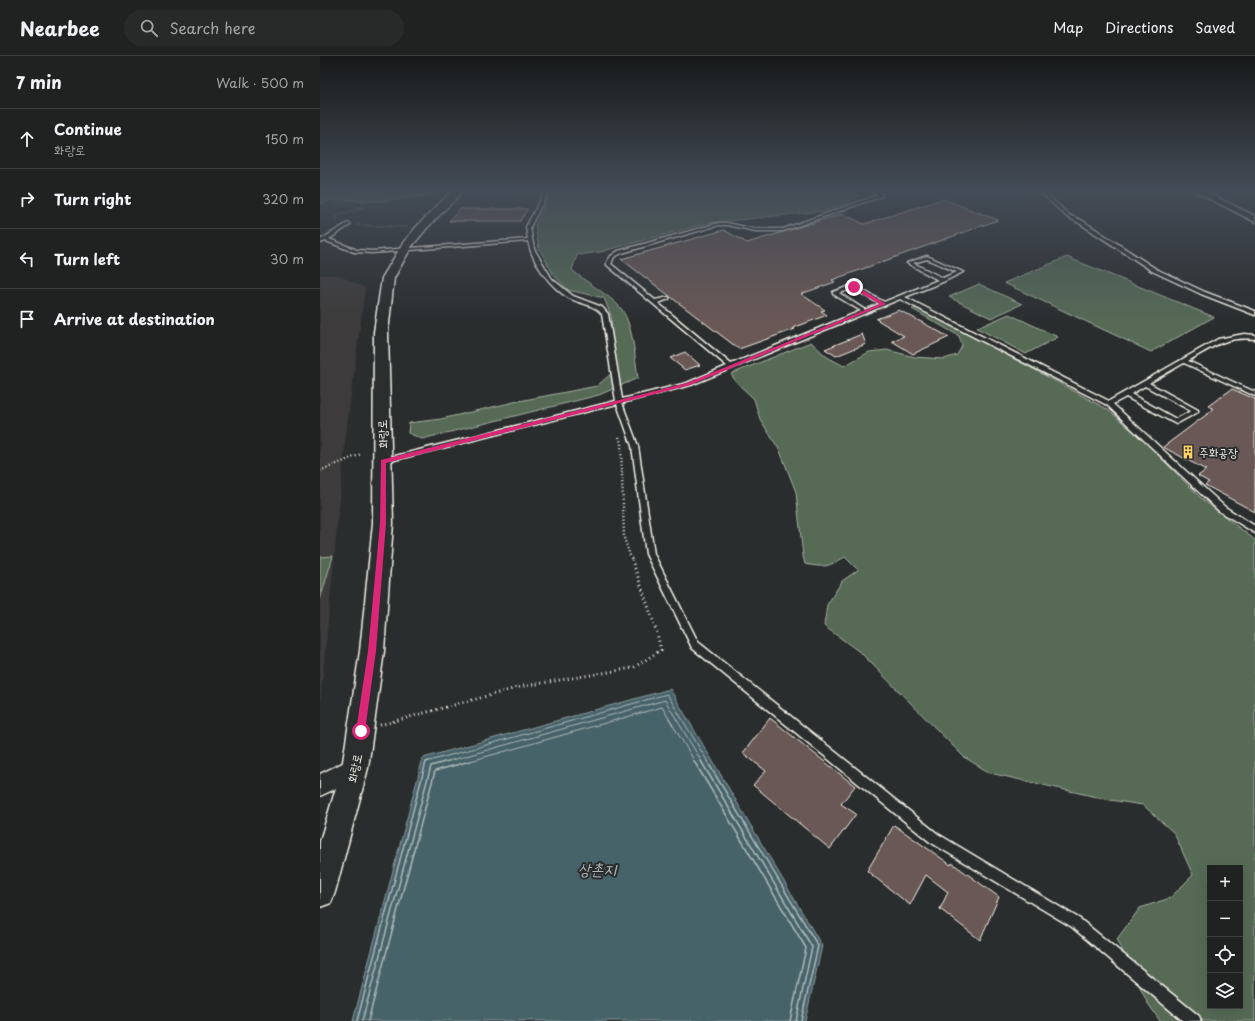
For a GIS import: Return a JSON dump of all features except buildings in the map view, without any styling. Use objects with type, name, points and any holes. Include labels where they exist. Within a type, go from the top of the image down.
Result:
[{"type":"street","name":"화랑로","points":[[320,892],[355,768],[372,651],[382,530],[372,458],[381,332],[388,278],[404,250],[417,234]]},
{"type":"street","points":[[320,785],[355,768]]},
{"type":"lane","points":[[320,242],[333,234]]},
{"type":"lane","points":[[529,234],[532,249],[550,280],[571,297],[600,308],[605,314],[613,403],[635,446],[650,554],[695,645],[934,838],[1076,923],[1194,1021]]},
{"type":"lane","points":[[684,234],[614,254],[609,262],[731,367]]},
{"type":"lane","points":[[1099,234],[1154,270],[1203,293],[1255,313]]},
{"type":"lane","points":[[320,238],[327,238],[356,251],[378,252],[530,240]]},
{"type":"lane","points":[[372,458],[613,403],[689,384],[902,297],[943,280],[961,272],[927,257],[909,263],[943,280]]},
{"type":"lane","points":[[865,312],[835,293],[854,287],[884,304]]},
{"type":"lane","points":[[902,297],[1109,404],[1222,509],[1255,530]]},
{"type":"lane","points":[[654,302],[667,298]]},
{"type":"lane","points":[[1109,404],[1220,340],[1244,336],[1255,337]]},
{"type":"lane","points":[[1184,361],[1255,394]]},
{"type":"lane","points":[[1126,394],[1176,422],[1196,411],[1144,383]]},
{"type":"path","points":[[361,731],[524,686],[633,668],[661,650],[656,629],[624,538],[621,443],[613,403]]},
{"type":"path","points":[[320,471],[372,458]]},
{"type":"shaded area","points":[[320,275],[338,275],[365,288],[346,434],[320,705]]},
{"type":"green space","points":[[536,234],[667,234],[600,252],[577,255],[572,270],[614,301],[624,313],[633,340],[638,378],[599,395],[422,439],[408,433],[409,423],[441,419],[514,402],[597,386],[613,372],[611,316],[604,298],[568,290],[553,274],[539,248]]},
{"type":"green space","points":[[1067,257],[1214,317],[1151,352],[1004,283]]},
{"type":"green space","points":[[979,284],[1022,304],[991,318],[949,297]]},
{"type":"green space","points":[[918,308],[1107,409],[1143,440],[1203,500],[1255,540],[1255,1021],[1160,1021],[1147,1002],[1117,939],[1140,908],[1170,898],[1193,875],[1174,833],[1143,805],[1110,800],[990,773],[964,757],[861,653],[824,626],[827,605],[842,581],[858,570],[845,557],[826,566],[805,564],[796,492],[780,451],[760,419],[754,399],[736,382],[731,374],[811,342],[827,357],[844,366],[869,352],[887,350],[915,357],[944,359],[957,355],[962,346],[959,336],[912,309]]},
{"type":"green space","points":[[1009,314],[1058,337],[1026,354],[977,328]]},
{"type":"green space","points":[[333,556],[320,600],[320,557]]},
{"type":"water","name":"상촌지","points":[[670,689],[822,946],[805,1021],[353,1021],[423,758]]},
{"type":"place","name":"주화공장","points":[[1188,452]]},
{"type":"route","points":[[361,731],[372,651],[383,523],[383,461],[689,384],[884,304],[854,287]]}]
